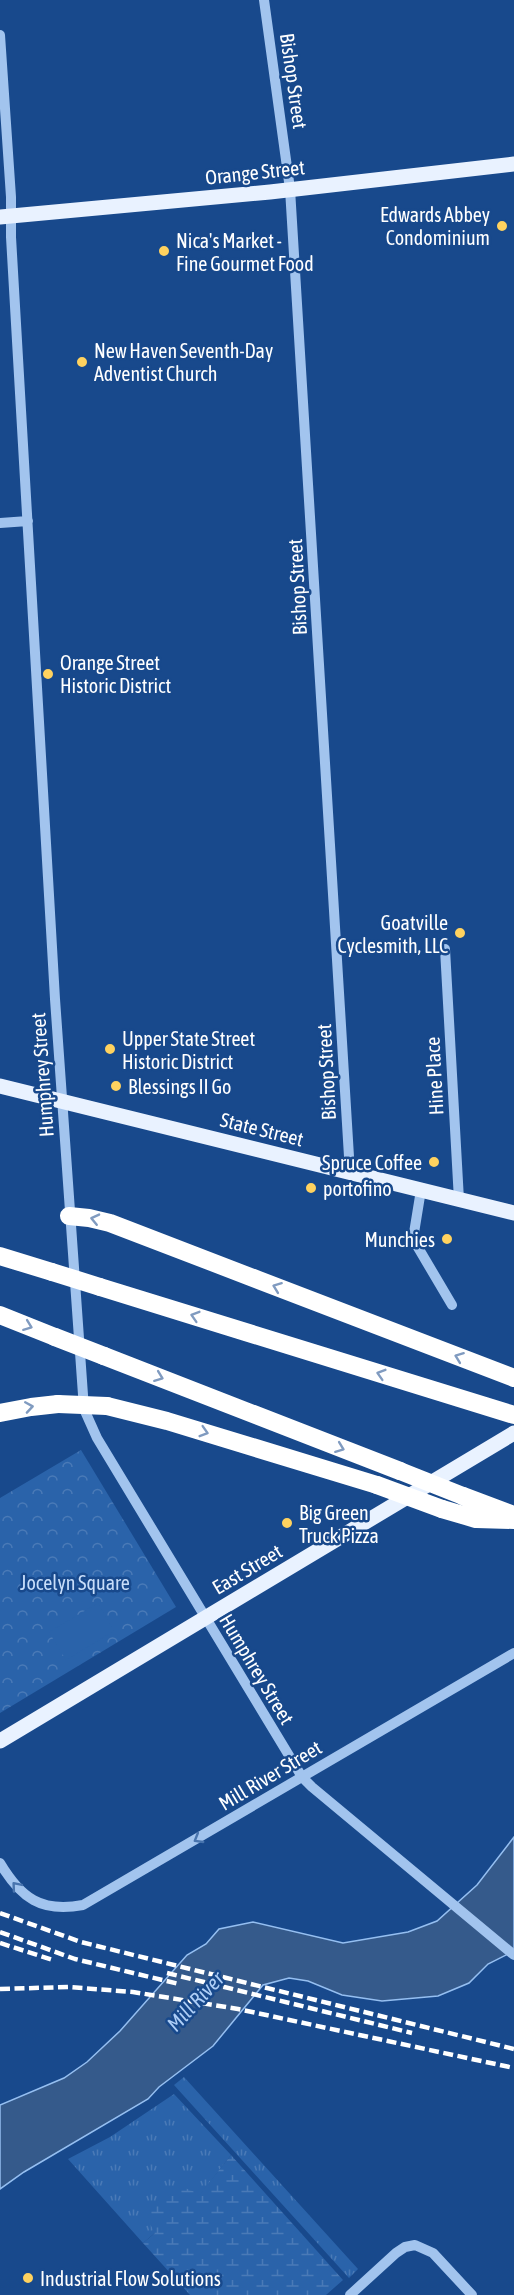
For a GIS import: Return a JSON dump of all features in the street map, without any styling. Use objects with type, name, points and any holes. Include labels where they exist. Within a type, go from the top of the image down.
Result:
[{"type":"highway","points":[[69,1216],[110,1223],[514,1378]]},
{"type":"highway","points":[[0,1256],[506,1412]]},
{"type":"highway","points":[[0,1316],[464,1496],[514,1518]]},
{"type":"highway","points":[[0,1413],[58,1404],[107,1406],[159,1418],[377,1485],[476,1519],[514,1518]]},
{"type":"main road","name":"Orange Street","points":[[5,216],[290,189],[514,164]]},
{"type":"main road","name":"State Street","points":[[0,1086],[514,1213]]},
{"type":"main road","name":"East Street","points":[[0,1741],[514,1433]]},
{"type":"street","name":"Bishop Street","points":[[264,0],[290,189],[350,1173]]},
{"type":"street","name":"Humphrey Street","points":[[0,35],[11,197],[5,216],[28,521],[69,1216],[82,1397],[86,1415],[97,1438],[302,1777],[514,1955]]},
{"type":"street","points":[[0,523],[28,521]]},
{"type":"street","name":"Hine Place","points":[[445,949],[459,1200]]},
{"type":"street","points":[[421,1190],[413,1239],[452,1305]]},
{"type":"street","name":"Mill River Street","points":[[0,1863],[25,1896],[54,1908],[83,1905],[514,1653]]},
{"type":"street","points":[[350,2295],[396,2253],[405,2247],[415,2245],[433,2253],[472,2295]]},
{"type":"green space","name":"Jocelyn Square","points":[[81,1450],[176,1607],[0,1713],[0,1498]]},
{"type":"green space","points":[[98,1603],[114,1631],[66,1660],[49,1632]]},
{"type":"green space","points":[[184,2077],[358,2269],[349,2278],[174,2085]]},
{"type":"green space","points":[[174,2094],[231,2155],[200,2195],[143,2243],[68,2159],[110,2137]]},
{"type":"green space","points":[[231,2155],[343,2280],[326,2295],[190,2295],[143,2243],[155,2233],[150,2224],[150,2208],[163,2196],[185,2188],[200,2194]]},
{"type":"water","name":"Mill River","points":[[514,1837],[514,1951],[488,1964],[469,1983],[438,1996],[382,2001],[342,1995],[308,1981],[289,1978],[263,1985],[213,2046],[159,2087],[148,2099],[24,2172],[0,2189],[0,2105],[64,2078],[87,2062],[120,2031],[187,1955],[206,1944],[219,1929],[253,1922],[343,1943],[408,1932],[437,1921],[477,1885]]},
{"type":"railway","points":[[0,1913],[81,1942],[514,2049]]},
{"type":"railway","points":[[0,1932],[75,1959],[179,1984]]},
{"type":"railway","points":[[0,1943],[53,1960]]},
{"type":"railway","points":[[167,1973],[412,2033]]},
{"type":"railway","points":[[0,1989],[68,1987],[133,1992],[238,2009],[514,2068]]},
{"type":"place","name":"Edwards Abbey Condominium","points":[[502,226]]},
{"type":"place","name":"Nica's Market - Fine Gourmet Food","points":[[164,251]]},
{"type":"place","name":"New Haven Seventh-Day Adventist Church","points":[[82,362]]},
{"type":"place","name":"Orange Street Historic District","points":[[48,674]]},
{"type":"place","name":"Goatville Cyclesmith, LLC","points":[[460,933]]},
{"type":"place","name":"Upper State Street Historic District","points":[[110,1049]]},
{"type":"place","name":"Blessings II Go","points":[[116,1086]]},
{"type":"place","name":"Spruce Coffee","points":[[434,1162]]},
{"type":"place","name":"portofino","points":[[311,1188]]},
{"type":"place","name":"Munchies","points":[[447,1239]]},
{"type":"place","name":"Big Green Truck Pizza","points":[[287,1523]]},
{"type":"place","name":"Industrial Flow Solutions","points":[[28,2278]]}]
